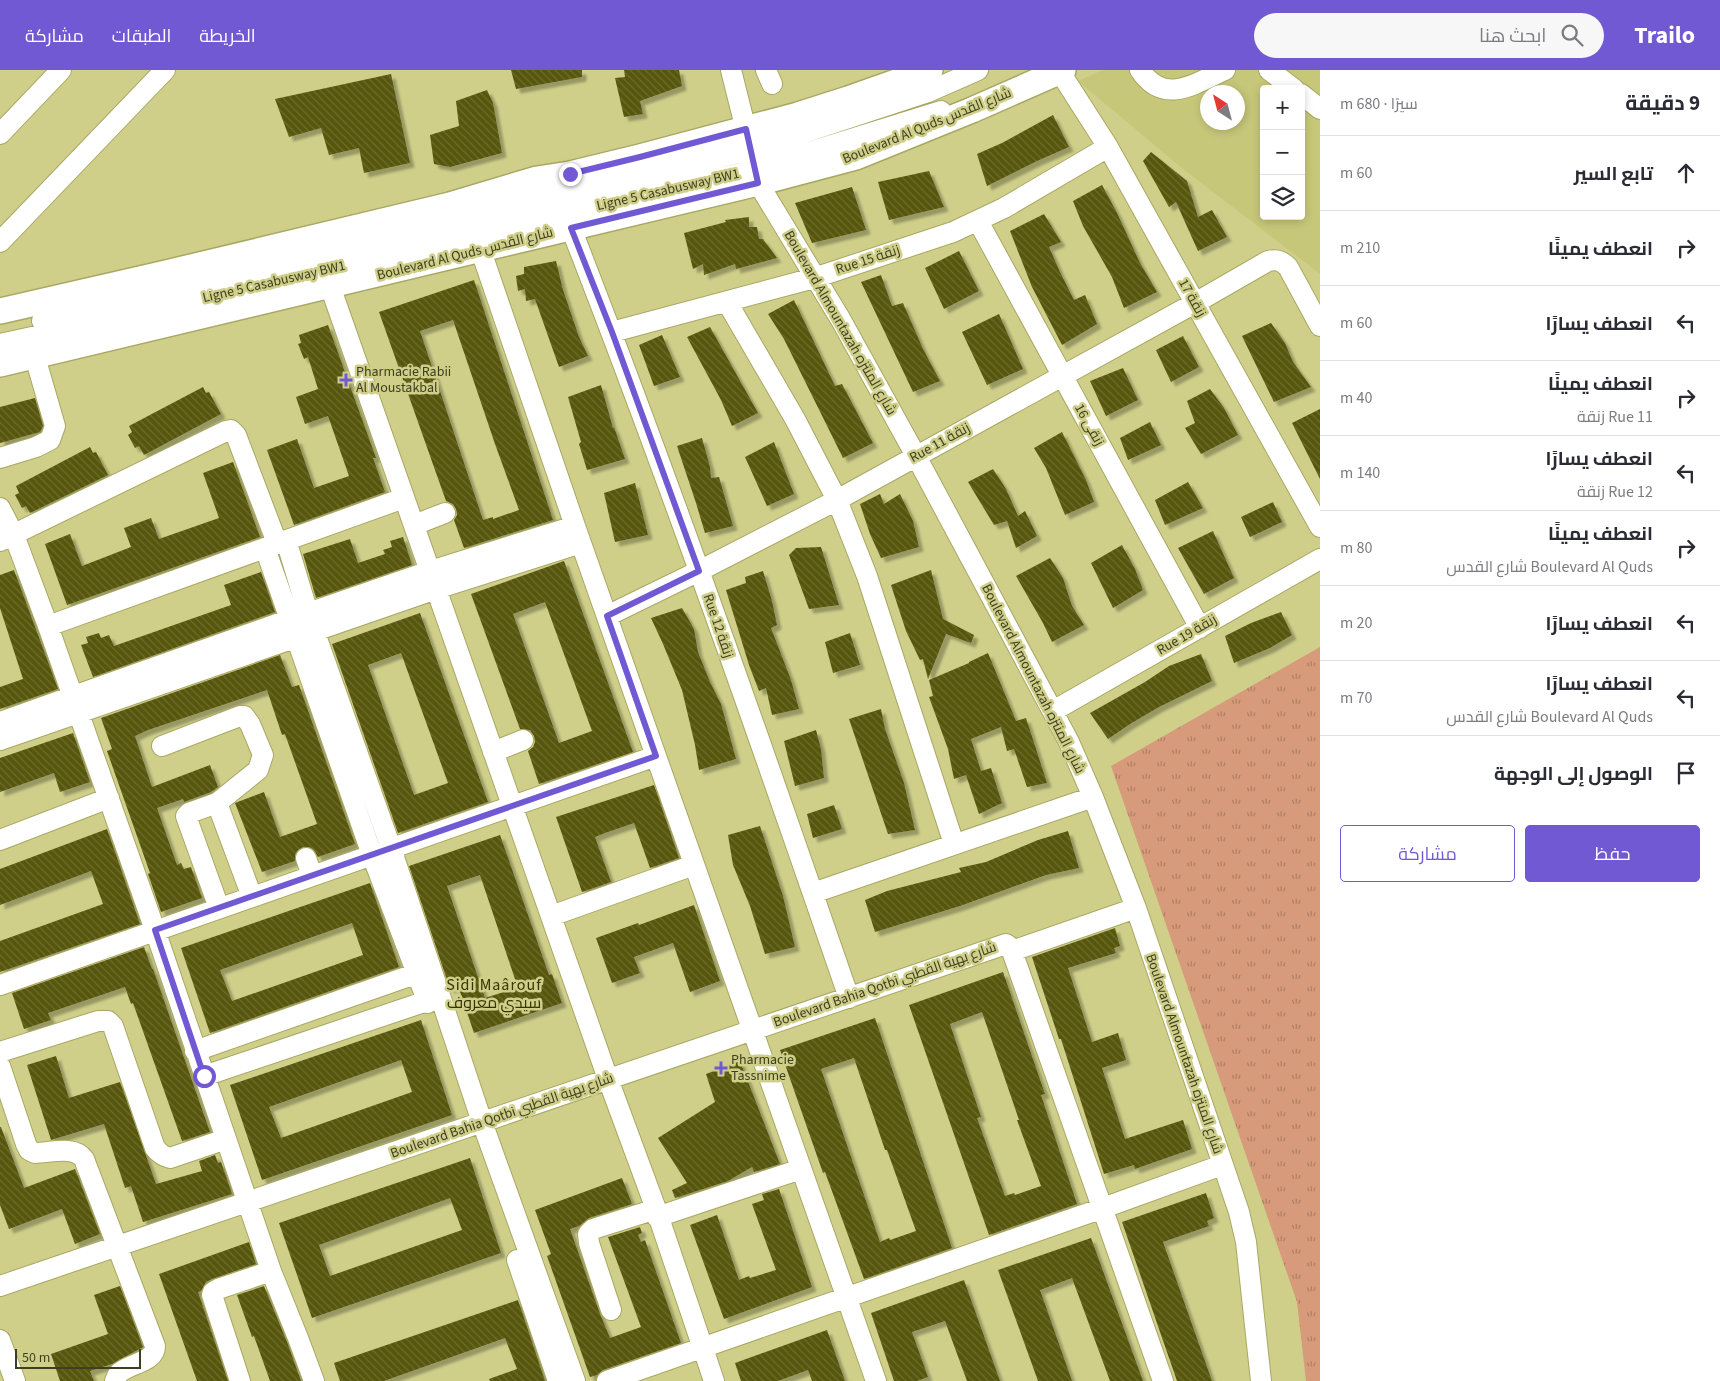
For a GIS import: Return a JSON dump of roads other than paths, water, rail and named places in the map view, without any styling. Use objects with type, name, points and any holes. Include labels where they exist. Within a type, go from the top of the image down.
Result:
[{"type":"main road","name":"Boulevard Al Quds شارع القدس","points":[[0,364],[481,251],[571,228],[753,158],[848,99],[930,70]]},
{"type":"main road","name":"Boulevard Al Quds شارع القدس","points":[[0,311],[172,272],[440,207],[537,179],[570,174],[640,157],[856,157],[1062,71]]},
{"type":"street","points":[[0,134],[61,70]]},
{"type":"street","points":[[0,242],[165,70]]},
{"type":"street","name":"Boulevard Almountazah شارع المنتزه","points":[[731,70],[753,158],[814,278],[841,320],[1053,711],[1093,797],[1136,908],[1238,1212],[1246,1242],[1261,1381]]},
{"type":"street","name":"Ligne 5 Casabusway BW1","points":[[0,344],[742,173],[753,158],[928,92],[978,70]]},
{"type":"street","name":"Ligne 5 Casabusway BW1","points":[[0,331],[753,158],[937,113],[1033,70]]},
{"type":"street","points":[[1140,70],[1148,82],[1160,89],[1175,91],[1192,86],[1225,70]]},
{"type":"street","points":[[1269,70],[1289,85]]},
{"type":"street","name":"زنقة 17","points":[[1062,71],[1108,147],[1320,527]]},
{"type":"street","points":[[1305,97],[1320,109]]},
{"type":"street","name":"Rue 15 زنقة","points":[[612,332],[814,278],[953,232],[978,221],[1108,147]]},
{"type":"street","name":"زنقى 16","points":[[978,221],[1200,628]]},
{"type":"street","name":"Rue 12 زنقة","points":[[571,228],[612,332],[699,571],[813,893],[839,1006]]},
{"type":"street","points":[[481,251],[578,535],[876,1381]]},
{"type":"street","name":"Rue 11 زنقة","points":[[607,616],[837,500],[1268,261],[1278,260],[1288,267],[1320,326]]},
{"type":"street","points":[[330,286],[608,1079],[657,1213],[714,1381]]},
{"type":"street","points":[[727,302],[795,419],[837,500],[867,576],[954,844]]},
{"type":"street","points":[[0,458],[36,447],[50,440],[55,426],[35,357]]},
{"type":"street","points":[[7,538],[226,431],[231,430],[236,435],[276,544],[372,855],[477,1124],[574,1381]]},
{"type":"street","points":[[48,626],[404,498]]},
{"type":"street","points":[[0,508],[7,538],[48,626],[155,930],[270,1271],[314,1381]]},
{"type":"street","points":[[414,525],[445,513]]},
{"type":"street","points":[[0,740],[76,706],[302,625],[433,580],[578,535]]},
{"type":"street","name":"Rue 19 زنقة","points":[[1053,711],[1320,559]]},
{"type":"street","points":[[302,625],[391,848],[558,1381]]},
{"type":"street","points":[[0,722],[76,706]]},
{"type":"street","points":[[162,746],[244,716],[248,719],[263,755],[258,770],[217,803],[189,813],[186,816],[219,908]]},
{"type":"street","points":[[493,752],[523,740]]},
{"type":"street","points":[[0,985],[252,897],[309,867],[372,855],[443,823],[512,806],[656,756]]},
{"type":"street","points":[[813,893],[1093,797]]},
{"type":"street","points":[[0,840],[108,798]]},
{"type":"street","points":[[217,803],[252,897]]},
{"type":"street","points":[[551,916],[694,865]]},
{"type":"street","name":"Boulevard Bahia Qotbi شارع بهية القطبي","points":[[0,1286],[248,1202],[436,1147],[477,1124],[608,1079],[752,1030],[839,1006],[1008,948],[1136,908]]},
{"type":"street","points":[[1008,948],[1103,1208],[1163,1381]]},
{"type":"street","points":[[195,1051],[418,973]]},
{"type":"street","points":[[204,1076],[427,1000]]},
{"type":"street","points":[[0,1052],[98,1021],[108,1022],[113,1026],[155,1148],[163,1156],[170,1158],[226,1139]]},
{"type":"street","points":[[0,1066],[29,1150],[35,1153],[74,1151],[81,1155],[155,1350],[149,1358],[121,1371],[115,1381]]},
{"type":"street","points":[[607,1381],[1103,1208],[1222,1164]]},
{"type":"street","points":[[611,1310],[589,1243],[588,1234],[592,1229],[657,1213],[801,1169]]},
{"type":"street","points":[[240,1381],[212,1296],[213,1292],[270,1271]]},
{"type":"street","points":[[0,1340],[15,1381]]},
{"type":"place","name":"Pharmacie Rabii Al Moustakbal","points":[[346,380]]},
{"type":"place","name":"Pharmacie Tassnime","points":[[721,1068]]},
{"type":"district","name":"Sidi Maârouf سيدي معروف","points":[[494,994]]}]
